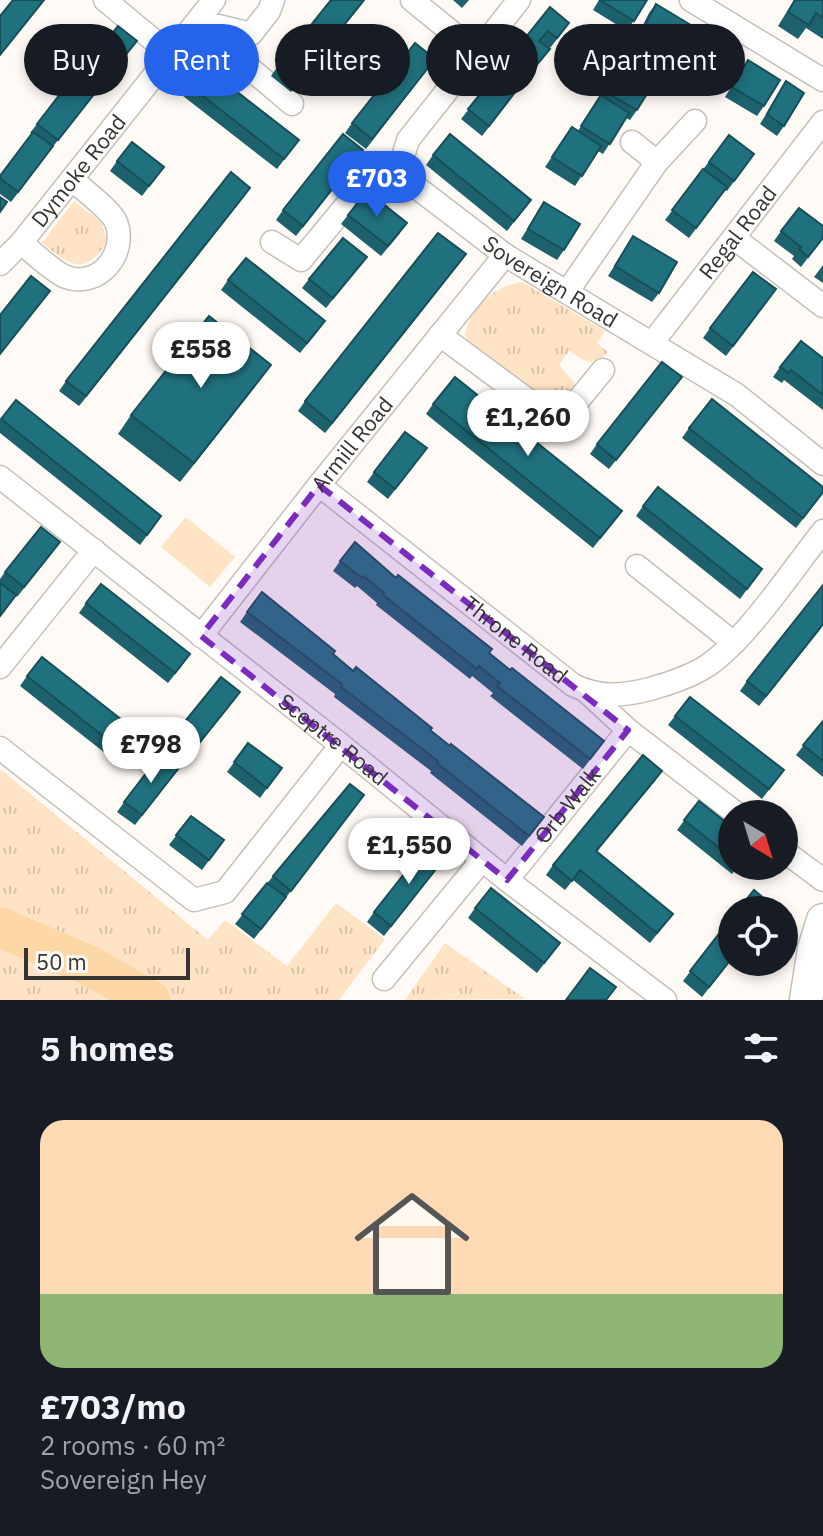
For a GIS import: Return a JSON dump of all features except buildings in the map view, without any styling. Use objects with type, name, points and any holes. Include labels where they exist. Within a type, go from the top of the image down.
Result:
[{"type":"street","points":[[105,0],[144,32]]},
{"type":"street","points":[[259,24],[273,0]]},
{"type":"street","points":[[412,0],[442,24]]},
{"type":"street","points":[[499,24],[519,0]]},
{"type":"street","points":[[691,0],[823,80]]},
{"type":"street","points":[[210,5],[217,24]]},
{"type":"street","name":"Dymoke Road","points":[[194,24],[210,5]]},
{"type":"street","points":[[259,76],[292,104]]},
{"type":"street","name":"Dymoke Road","points":[[0,264],[21,243],[144,87]]},
{"type":"street","points":[[272,242],[301,260],[373,173],[407,180],[402,160],[408,140],[442,96]]},
{"type":"street","points":[[567,292],[657,162],[695,121]]},
{"type":"street","name":"Regal Road","points":[[652,343],[823,122]]},
{"type":"street","points":[[632,142],[657,162]]},
{"type":"street","points":[[21,243],[66,277],[92,278],[111,264],[119,242],[115,220],[72,179]]},
{"type":"street","name":"Sovereign Road","points":[[407,180],[505,255],[737,395],[823,464]]},
{"type":"street","points":[[734,238],[823,306]]},
{"type":"street","name":"Armill Road","points":[[201,636],[505,255]]},
{"type":"street","points":[[440,335],[544,412],[567,414],[603,370]]},
{"type":"street","name":"Sceptre Road","points":[[0,477],[341,745],[652,996]]},
{"type":"street","name":"Throne Road","points":[[319,485],[573,685],[588,693],[625,696],[671,683],[703,668],[734,643],[823,531]]},
{"type":"street","points":[[0,667],[94,550]]},
{"type":"street","points":[[637,566],[734,643]]},
{"type":"street","points":[[588,693],[628,730],[719,800]]},
{"type":"street","name":"Orb Walk","points":[[507,880],[628,730]]},
{"type":"street","points":[[0,748],[194,900],[225,892],[341,745]]},
{"type":"street","points":[[384,979],[482,860]]},
{"type":"street","points":[[798,861],[823,880]]},
{"type":"street","points":[[806,1000],[814,949],[823,920]]},
{"type":"highlighted area","points":[[319,485],[628,730],[507,880],[201,636]]},
{"type":"green space","points":[[74,201],[102,223],[107,242],[99,253],[83,264],[60,257],[42,243]]},
{"type":"green space","points":[[522,282],[605,331],[597,343],[608,352],[602,357],[588,362],[569,351],[559,365],[575,384],[573,397],[565,405],[545,401],[473,347],[465,335],[472,316],[485,300],[503,288]]},
{"type":"green space","points":[[186,517],[235,557],[210,587],[161,547]]},
{"type":"green space","points":[[0,769],[208,940],[225,920],[287,966],[336,903],[385,939],[339,1000],[0,1000]]},
{"type":"green space","points":[[445,943],[525,999],[405,1000]]},
{"type":"waterway","points":[[0,927],[86,964],[150,1000]]}]
